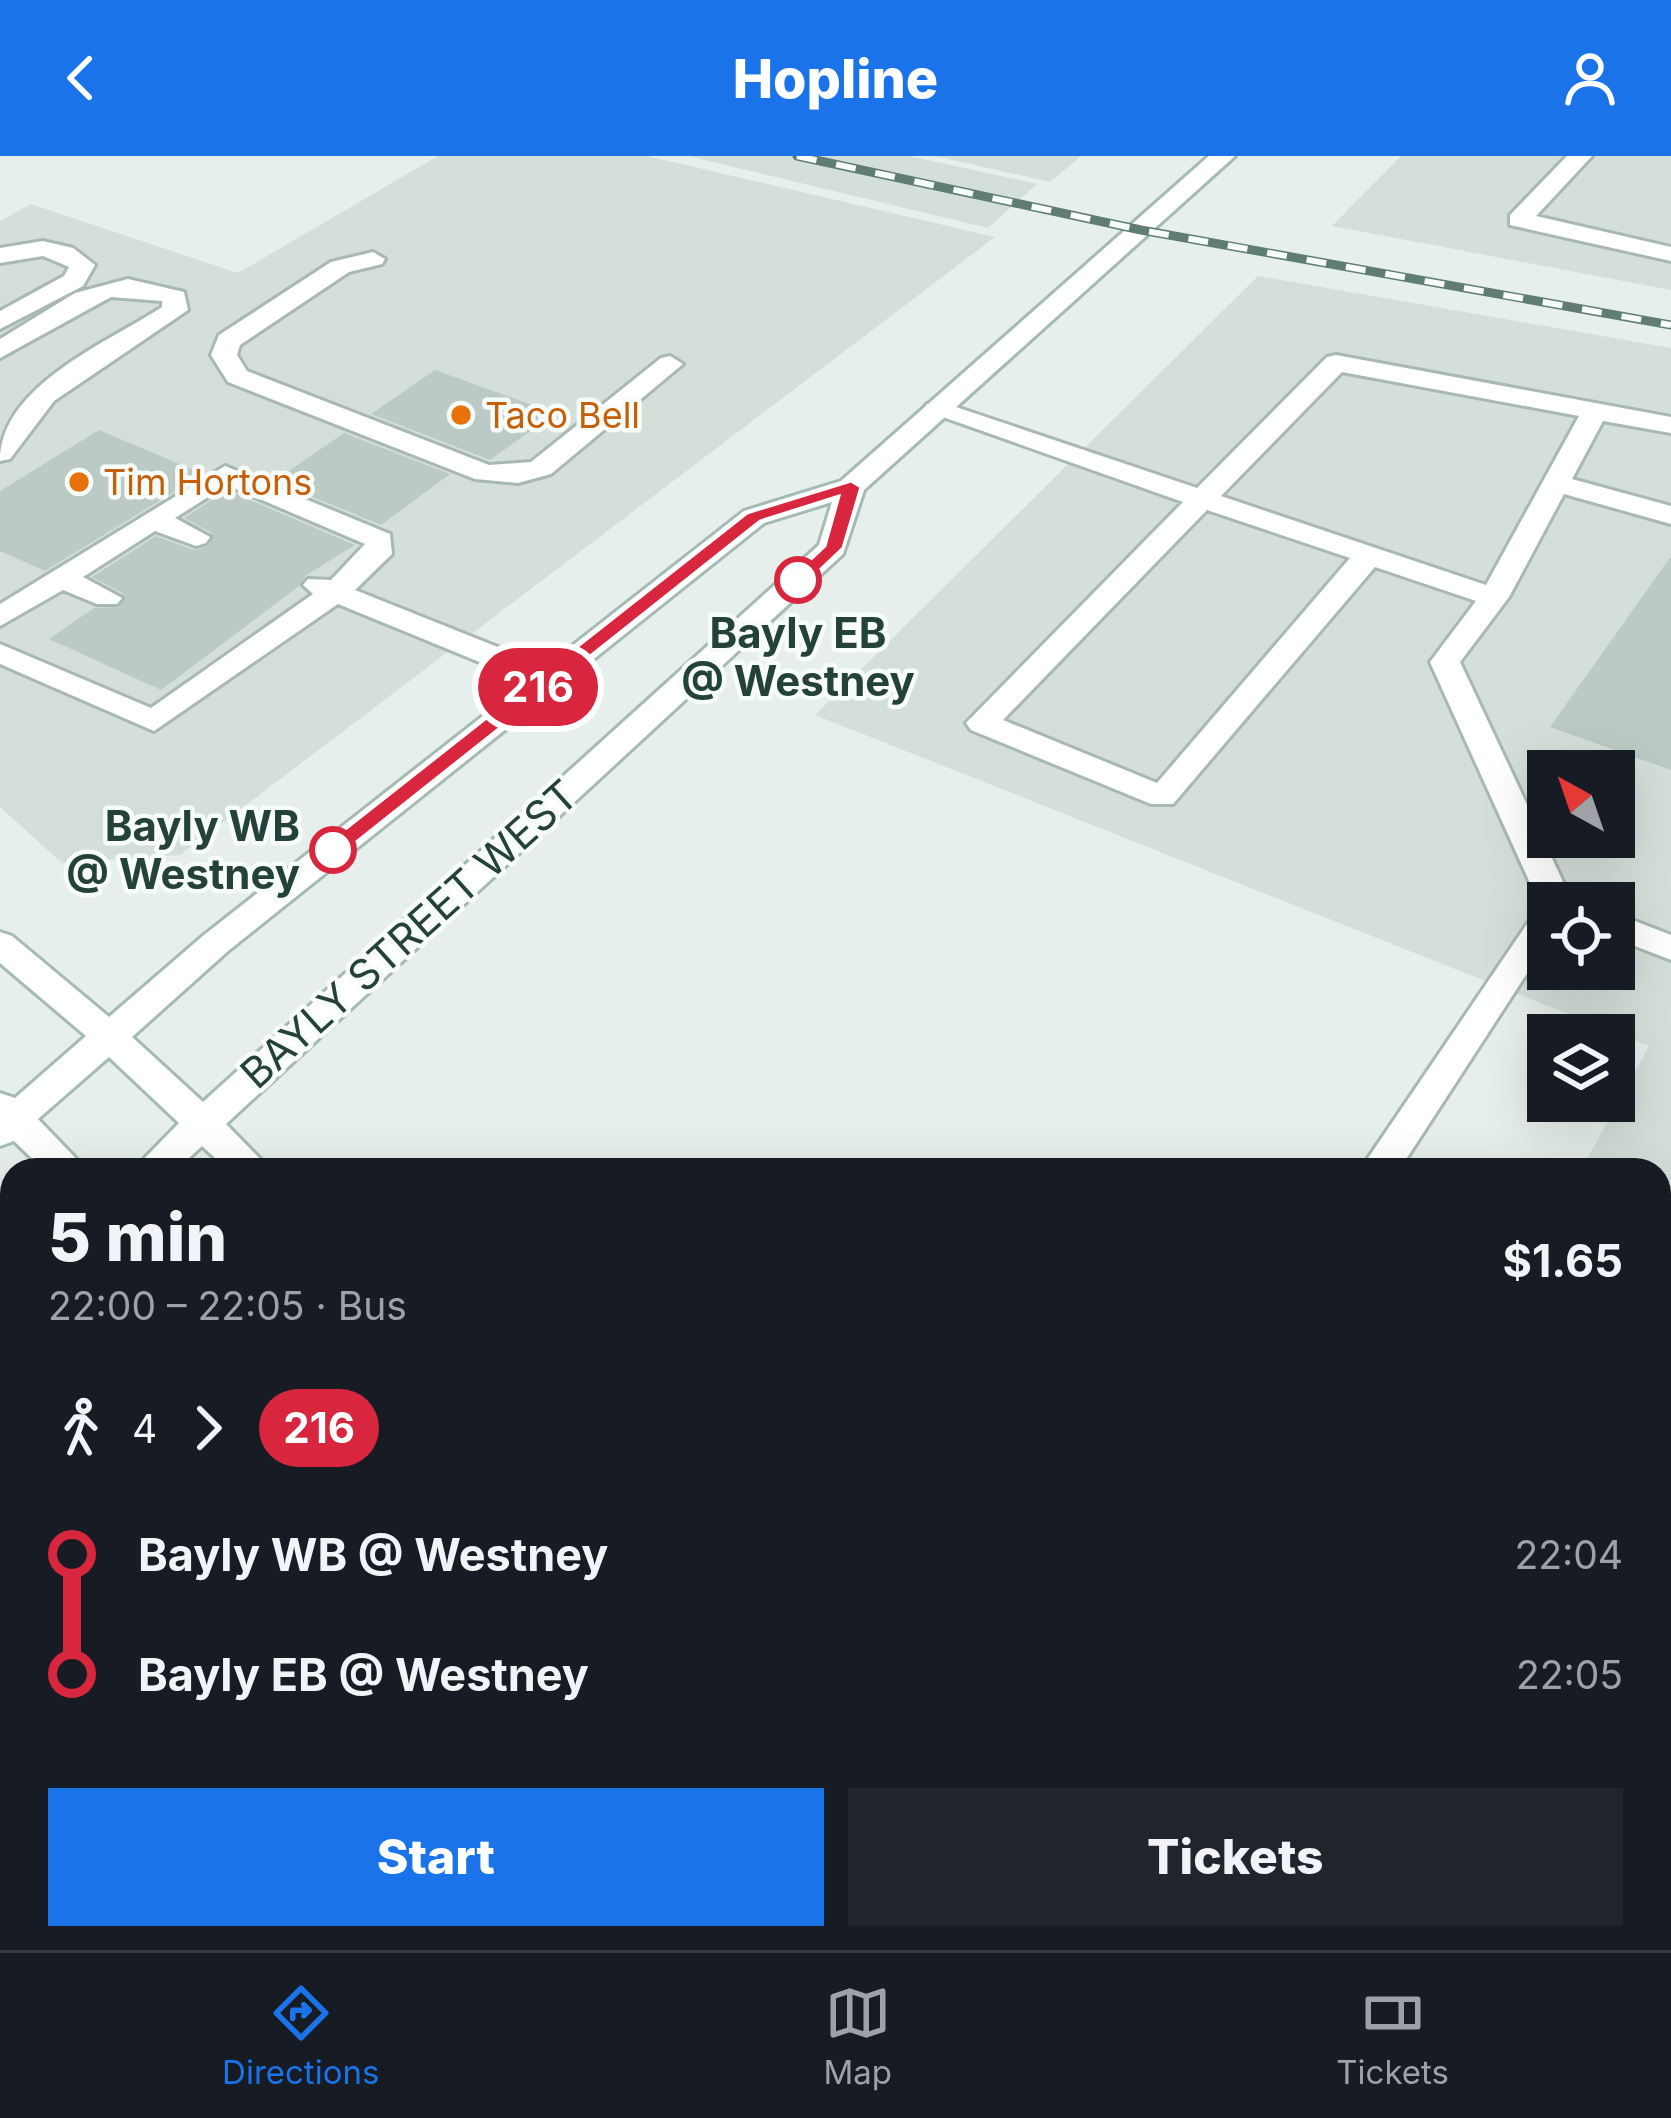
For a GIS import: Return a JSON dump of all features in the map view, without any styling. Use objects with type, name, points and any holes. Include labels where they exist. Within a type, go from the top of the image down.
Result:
[{"type":"main road","points":[[53,1158],[5,1119],[216,943],[754,517],[851,487],[1223,156]]},
{"type":"main road","points":[[1580,156],[1520,220],[1671,254]]},
{"type":"main road","points":[[0,256],[45,248],[70,254],[83,265],[74,281],[0,321]]},
{"type":"main road","points":[[373,259],[340,266],[228,340],[224,355],[236,376],[485,472],[518,475],[541,467],[670,364]]},
{"type":"main road","points":[[0,350],[118,284],[152,286],[175,297],[175,310],[45,395],[0,453]]},
{"type":"main road","points":[[1369,555],[1162,797],[982,723],[1336,363],[1671,425]]},
{"type":"main road","points":[[938,410],[1493,597]]},
{"type":"main road","points":[[1547,882],[1445,662],[1493,597],[1595,411]]},
{"type":"main road","points":[[0,617],[225,474],[380,541],[377,554],[320,586],[231,652],[154,721],[0,652]]},
{"type":"main road","points":[[1556,483],[1671,515]]},
{"type":"main road","name":"BAYLY STREET WEST","points":[[165,1158],[833,548],[851,487]]},
{"type":"main road","points":[[154,520],[196,537]]},
{"type":"main road","points":[[64,580],[107,598]]},
{"type":"main road","points":[[320,586],[549,679]]},
{"type":"main road","points":[[1635,933],[1671,948]]},
{"type":"main road","points":[[0,944],[109,1036],[238,1158]]},
{"type":"main road","points":[[1387,1158],[1527,946]]},
{"type":"shaded area","points":[[438,156],[647,156],[995,237],[180,855],[62,863],[0,807],[0,221],[31,204],[238,273]]},
{"type":"shaded area","points":[[688,156],[909,156],[1037,184],[988,228]]},
{"type":"shaded area","points":[[935,156],[1081,156],[1050,182]]},
{"type":"shaded area","points":[[1401,156],[1671,156],[1671,290],[1332,226]]},
{"type":"shaded area","points":[[1258,276],[1671,348],[1671,1158],[1588,1158],[1607,1122],[1635,1122],[1635,1072],[1649,1046],[1635,1040],[1635,1014],[1568,1014],[815,715]]},
{"type":"building","name":"Taco Bell","points":[[435,370],[555,413],[490,460],[371,414]]},
{"type":"building","points":[[99,430],[203,474],[45,571],[0,551],[0,491]]},
{"type":"building","points":[[344,433],[450,474],[381,525],[274,481]]},
{"type":"building","points":[[227,490],[355,545],[305,576],[299,586],[161,690],[49,639],[94,608],[120,607],[124,594],[92,577],[156,536],[194,550],[210,545],[212,533],[184,518]]},
{"type":"building","points":[[1671,556],[1671,770],[1635,757],[1635,750],[1615,750],[1550,727]]},
{"type":"railway","points":[[797,156],[1141,230],[1671,325]]},
{"type":"bus line","name":"216","points":[[333,850],[754,517],[851,487],[833,548],[798,580]]},
{"type":"place","name":"Taco Bell","points":[[461,415]]},
{"type":"place","name":"Tim Hortons","points":[[79,482]]},
{"type":"place","name":"Bayly EB @ Westney","points":[[798,580]]},
{"type":"place","name":"Bayly WB @ Westney","points":[[333,850]]}]
